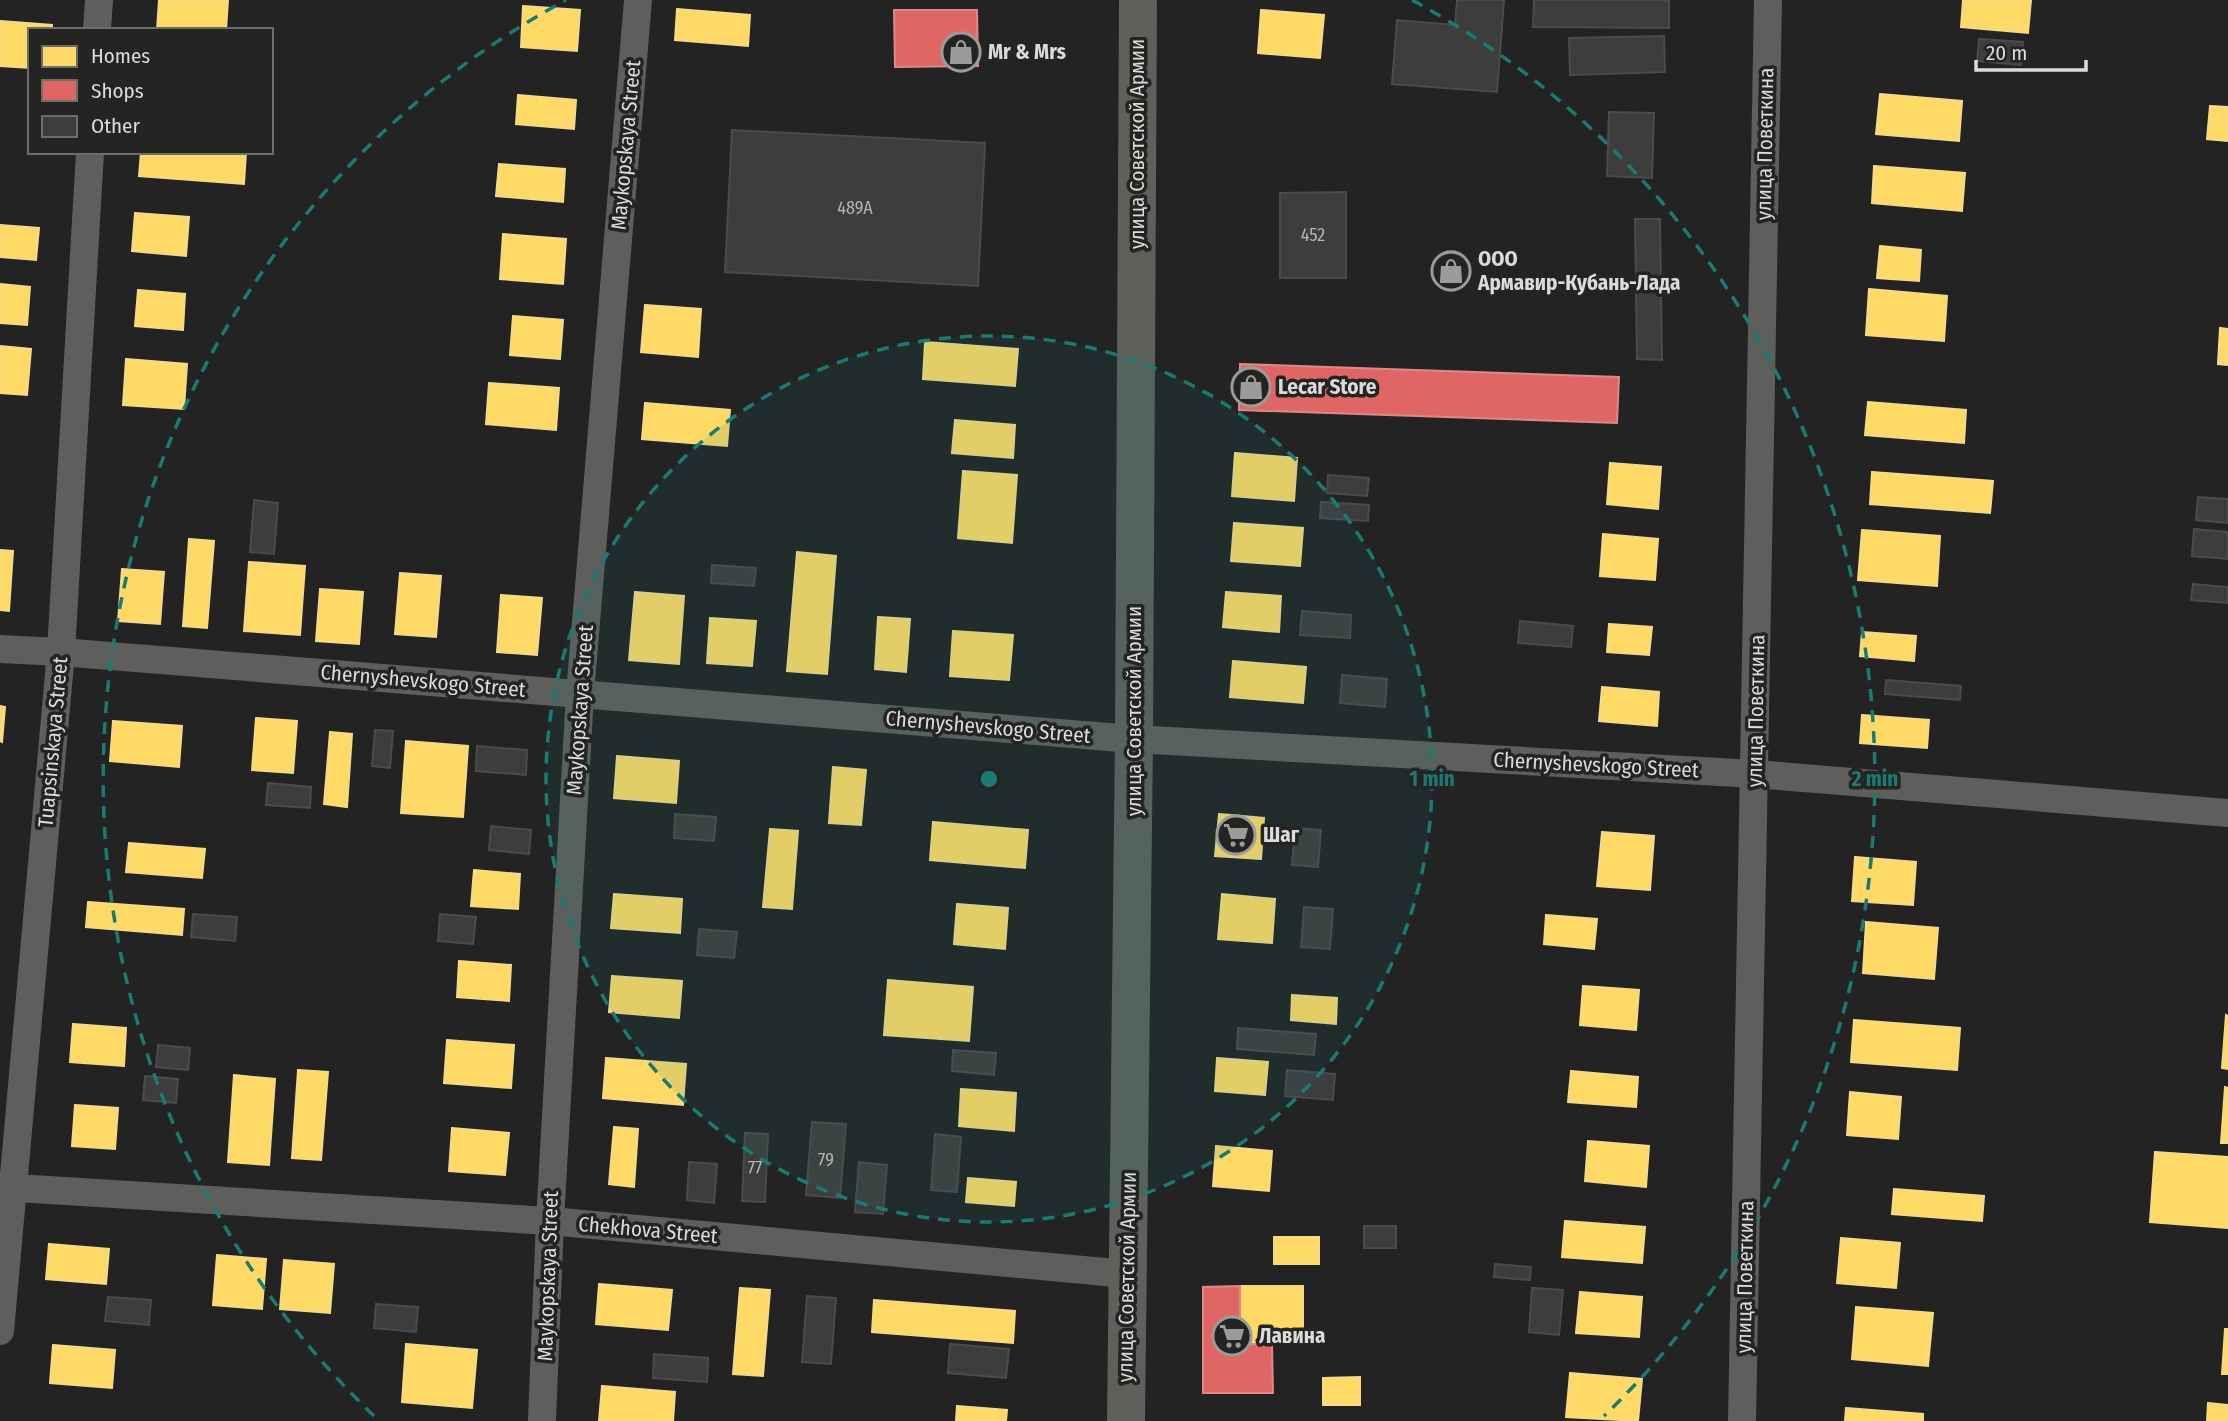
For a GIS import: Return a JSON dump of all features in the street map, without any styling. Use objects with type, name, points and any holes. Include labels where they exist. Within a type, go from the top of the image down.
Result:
[{"type":"main road","name":"улица Советской Армии","points":[[1126,1421],[1134,739],[1138,0]]},
{"type":"street","points":[[97,28],[99,0]]},
{"type":"street","name":"Maykopskaya Street","points":[[542,1421],[550,1221],[580,694],[638,0]]},
{"type":"street","name":"улица Поветкина","points":[[1742,1421],[1768,0]]},
{"type":"street","name":"Tuapsinskaya Street","points":[[0,1331],[6,1187],[61,652],[90,154]]},
{"type":"street","name":"Chernyshevskogo Street","points":[[0,649],[1134,739],[1755,774],[2228,813]]},
{"type":"street","name":"Chekhova Street","points":[[6,1187],[550,1221],[1127,1274]]},
{"type":"building: Homes","points":[[159,0],[228,0],[226,28],[157,28]]},
{"type":"building: Homes","points":[[1963,0],[2031,0],[2028,33],[1961,27]]},
{"type":"building: Homes","points":[[523,6],[580,10],[577,51],[521,47]]},
{"type":"building: Homes","points":[[677,9],[750,15],[748,46],[675,40]]},
{"type":"building: Homes","points":[[1261,10],[1324,15],[1320,58],[1258,53]]},
{"type":"building: Homes","points":[[0,21],[52,25],[52,28],[28,28],[28,68],[0,66]]},
{"type":"building: Homes","points":[[1880,94],[1962,101],[1959,141],[1876,134]]},
{"type":"building: Homes","points":[[518,95],[576,100],[574,129],[516,124]]},
{"type":"building: Homes","points":[[2210,106],[2228,107],[2228,141],[2207,139]]},
{"type":"building: Homes","points":[[141,154],[246,154],[244,184],[139,176]]},
{"type":"building: Homes","points":[[499,164],[565,169],[563,202],[496,196]]},
{"type":"building: Homes","points":[[1874,166],[1965,173],[1962,211],[1872,203]]},
{"type":"building: Homes","points":[[135,213],[189,217],[186,256],[132,251]]},
{"type":"building: Homes","points":[[0,225],[39,228],[36,260],[0,257]]},
{"type":"building: Homes","points":[[503,234],[566,239],[563,284],[500,279]]},
{"type":"building: Homes","points":[[1880,246],[1921,250],[1919,281],[1877,278]]},
{"type":"building: Homes","points":[[0,284],[30,287],[27,325],[0,323]]},
{"type":"building: Homes","points":[[1869,289],[1947,296],[1944,341],[1866,335]]},
{"type":"building: Homes","points":[[138,290],[185,294],[183,330],[135,326]]},
{"type":"building: Homes","points":[[645,305],[701,309],[698,357],[641,352]]},
{"type":"building: Homes","points":[[513,316],[563,320],[560,359],[510,355]]},
{"type":"building: Homes","points":[[2220,328],[2228,329],[2228,365],[2218,364]]},
{"type":"building: Homes","points":[[925,342],[1018,349],[1015,386],[923,379]]},
{"type":"building: Homes","points":[[0,346],[31,349],[27,395],[0,393]]},
{"type":"building: Homes","points":[[126,359],[187,364],[184,409],[123,405]]},
{"type":"building: Homes","points":[[489,383],[559,388],[556,430],[486,424]]},
{"type":"building: Homes","points":[[1868,402],[1966,410],[1964,443],[1865,435]]},
{"type":"building: Homes","points":[[645,403],[730,410],[727,446],[642,439]]},
{"type":"building: Homes","points":[[955,420],[1015,425],[1013,458],[952,453]]},
{"type":"building: Homes","points":[[1235,453],[1297,458],[1294,501],[1232,496]]},
{"type":"building: Homes","points":[[1610,463],[1661,467],[1658,509],[1607,504]]},
{"type":"building: Homes","points":[[963,471],[1017,475],[1012,543],[958,538]]},
{"type":"building: Homes","points":[[1872,472],[1993,481],[1990,513],[1870,504]]},
{"type":"building: Homes","points":[[1234,523],[1303,528],[1300,566],[1231,561]]},
{"type":"building: Homes","points":[[1862,530],[1940,536],[1937,586],[1858,580]]},
{"type":"building: Homes","points":[[1603,534],[1658,539],[1655,580],[1600,576]]},
{"type":"building: Homes","points":[[189,539],[214,541],[207,628],[183,626]]},
{"type":"building: Homes","points":[[0,550],[13,551],[9,611],[0,610]]},
{"type":"building: Homes","points":[[797,552],[836,556],[827,674],[787,671]]},
{"type":"building: Homes","points":[[249,562],[305,566],[300,635],[244,631]]},
{"type":"building: Homes","points":[[122,569],[164,572],[160,624],[118,621]]},
{"type":"building: Homes","points":[[400,573],[441,576],[436,637],[395,634]]},
{"type":"building: Homes","points":[[320,589],[363,592],[359,644],[316,641]]},
{"type":"building: Homes","points":[[635,592],[684,596],[679,664],[629,660]]},
{"type":"building: Homes","points":[[1226,592],[1281,596],[1279,632],[1223,627]]},
{"type":"building: Homes","points":[[501,595],[542,598],[537,655],[497,652]]},
{"type":"building: Homes","points":[[878,617],[910,619],[906,672],[875,669]]},
{"type":"building: Homes","points":[[710,618],[756,621],[752,666],[707,663]]},
{"type":"building: Homes","points":[[1609,624],[1652,627],[1649,655],[1607,652]]},
{"type":"building: Homes","points":[[953,631],[1013,635],[1009,680],[950,676]]},
{"type":"building: Homes","points":[[1862,632],[1916,636],[1914,661],[1860,656]]},
{"type":"building: Homes","points":[[1233,661],[1306,667],[1303,703],[1230,697]]},
{"type":"building: Homes","points":[[1602,687],[1659,692],[1657,726],[1599,721]]},
{"type":"building: Homes","points":[[0,706],[5,707],[2,742],[0,741]]},
{"type":"building: Homes","points":[[1862,715],[1929,720],[1927,748],[1860,743]]},
{"type":"building: Homes","points":[[256,718],[297,721],[293,773],[252,770]]},
{"type":"building: Homes","points":[[113,721],[182,726],[179,767],[110,761]]},
{"type":"building: Homes","points":[[330,732],[352,734],[347,807],[324,804]]},
{"type":"building: Homes","points":[[406,741],[468,746],[463,817],[401,813]]},
{"type":"building: Homes","points":[[617,756],[679,761],[676,803],[614,798]]},
{"type":"building: Homes","points":[[833,767],[866,770],[861,825],[829,823]]},
{"type":"building: Homes","points":[[1219,814],[1264,818],[1261,859],[1215,856]]},
{"type":"building: Homes","points":[[933,822],[1028,830],[1025,868],[930,860]]},
{"type":"building: Homes","points":[[770,829],[798,831],[792,909],[763,907]]},
{"type":"building: Homes","points":[[1602,832],[1654,836],[1650,890],[1597,886]]},
{"type":"building: Homes","points":[[129,843],[205,849],[202,878],[126,872]]},
{"type":"building: Homes","points":[[1855,857],[1916,862],[1913,905],[1852,901]]},
{"type":"building: Homes","points":[[474,870],[520,874],[518,909],[471,906]]},
{"type":"building: Homes","points":[[614,894],[682,899],[680,933],[611,928]]},
{"type":"building: Homes","points":[[1222,894],[1275,899],[1272,943],[1218,939]]},
{"type":"building: Homes","points":[[88,902],[184,909],[182,935],[86,927]]},
{"type":"building: Homes","points":[[957,904],[1008,908],[1005,949],[954,944]]},
{"type":"building: Homes","points":[[1546,915],[1597,919],[1594,949],[1544,944]]},
{"type":"building: Homes","points":[[1866,922],[1938,928],[1934,979],[1863,973]]},
{"type":"building: Homes","points":[[459,961],[511,965],[509,1001],[457,997]]},
{"type":"building: Homes","points":[[612,976],[682,981],[679,1018],[609,1012]]},
{"type":"building: Homes","points":[[888,980],[973,987],[969,1041],[884,1035]]},
{"type":"building: Homes","points":[[1583,986],[1639,990],[1636,1030],[1580,1025]]},
{"type":"building: Homes","points":[[1292,995],[1337,998],[1336,1024],[1291,1020]]},
{"type":"building: Homes","points":[[2226,1015],[2228,1016],[2228,1069],[2222,1068]]},
{"type":"building: Homes","points":[[1854,1020],[1960,1028],[1957,1070],[1851,1062]]},
{"type":"building: Homes","points":[[73,1024],[126,1028],[124,1066],[70,1062]]},
{"type":"building: Homes","points":[[447,1040],[514,1045],[511,1088],[444,1083]]},
{"type":"building: Homes","points":[[606,1058],[686,1064],[683,1105],[603,1098]]},
{"type":"building: Homes","points":[[1217,1058],[1268,1062],[1265,1095],[1215,1091]]},
{"type":"building: Homes","points":[[298,1070],[328,1072],[321,1160],[292,1158]]},
{"type":"building: Homes","points":[[1571,1071],[1638,1077],[1636,1107],[1568,1102]]},
{"type":"building: Homes","points":[[234,1075],[275,1079],[269,1165],[228,1162]]},
{"type":"building: Homes","points":[[2225,1087],[2228,1088],[2228,1143],[2221,1143]]},
{"type":"building: Homes","points":[[961,1089],[1016,1093],[1014,1131],[959,1126]]},
{"type":"building: Homes","points":[[1850,1092],[1901,1097],[1898,1139],[1847,1135]]},
{"type":"building: Homes","points":[[75,1105],[118,1108],[115,1149],[72,1146]]},
{"type":"building: Homes","points":[[614,1127],[638,1129],[634,1187],[609,1184]]},
{"type":"building: Homes","points":[[452,1128],[509,1133],[505,1175],[449,1171]]},
{"type":"building: Homes","points":[[1588,1141],[1649,1146],[1646,1187],[1585,1181]]},
{"type":"building: Homes","points":[[1216,1146],[1272,1151],[1269,1191],[1213,1186]]},
{"type":"building: Homes","points":[[2155,1152],[2228,1157],[2228,1228],[2150,1222]]},
{"type":"building: Homes","points":[[968,1178],[1016,1182],[1014,1206],[966,1202]]},
{"type":"building: Homes","points":[[1894,1189],[1984,1196],[1982,1221],[1892,1214]]},
{"type":"building: Homes","points":[[1565,1221],[1645,1227],[1642,1263],[1562,1257]]},
{"type":"building: Homes","points":[[1274,1237],[1319,1237],[1319,1264],[1274,1264]]},
{"type":"building: Homes","points":[[1841,1238],[1900,1243],[1896,1288],[1837,1283]]},
{"type":"building: Homes","points":[[49,1244],[109,1249],[106,1284],[46,1279]]},
{"type":"building: Homes","points":[[217,1255],[266,1259],[262,1309],[213,1305]]},
{"type":"building: Homes","points":[[284,1260],[334,1264],[330,1313],[280,1309]]},
{"type":"building: Homes","points":[[599,1284],[672,1290],[668,1330],[596,1324]]},
{"type":"building: Homes","points":[[1240,1286],[1303,1286],[1303,1344],[1240,1344]]},
{"type":"building: Homes","points":[[740,1288],[770,1290],[763,1376],[733,1374]]},
{"type":"building: Homes","points":[[1580,1292],[1642,1297],[1639,1337],[1576,1333]]},
{"type":"building: Homes","points":[[874,1300],[1015,1311],[1013,1343],[872,1332]]},
{"type":"building: Homes","points":[[1856,1307],[1933,1313],[1928,1366],[1852,1359]]},
{"type":"building: Homes","points":[[2225,1329],[2228,1329],[2228,1374],[2222,1374]]},
{"type":"building: Homes","points":[[406,1344],[477,1350],[472,1408],[402,1402]]},
{"type":"building: Homes","points":[[53,1345],[115,1350],[112,1388],[50,1383]]},
{"type":"building: Homes","points":[[1570,1373],[1642,1379],[1638,1421],[1566,1417]]},
{"type":"building: Homes","points":[[1360,1377],[1360,1405],[1323,1405],[1323,1378]]},
{"type":"building: Homes","points":[[602,1386],[675,1392],[673,1421],[599,1421]]},
{"type":"building: Homes","points":[[2208,1403],[2228,1405],[2228,1421],[2207,1421]]},
{"type":"building: Homes","points":[[957,1406],[1007,1410],[1006,1421],[956,1421]]},
{"type":"building: Homes","points":[[1846,1408],[1923,1414],[1923,1421],[1845,1421]]},
{"type":"building: Shops","points":[[894,10],[977,10],[978,66],[895,67]]},
{"type":"building: Shops","points":[[1240,364],[1619,377],[1617,423],[1239,410]]},
{"type":"building: Shops","points":[[1240,1286],[1240,1344],[1272,1344],[1273,1393],[1203,1393],[1203,1287]]},
{"type":"building: Other","points":[[1457,0],[1504,0],[1497,92],[1392,84],[1397,20],[1455,25]]},
{"type":"building: Other","points":[[1534,0],[1669,0],[1669,28],[1533,27]]},
{"type":"building: Other","points":[[1664,36],[1665,72],[1570,75],[1569,38]]},
{"type":"building: Other","points":[[1979,39],[2023,42],[2021,65],[1977,61]]},
{"type":"building: Other","points":[[1609,112],[1654,113],[1652,178],[1607,176]]},
{"type":"building: Other","points":[[732,130],[985,143],[978,286],[725,272]]},
{"type":"building: Other","points":[[1346,192],[1346,278],[1280,278],[1280,193]]},
{"type":"building: Other","points":[[1635,219],[1660,219],[1662,360],[1637,359]]},
{"type":"building: Other","points":[[1328,475],[1369,478],[1367,496],[1327,493]]},
{"type":"building: Other","points":[[2198,497],[2228,499],[2228,523],[2196,520]]},
{"type":"building: Other","points":[[254,500],[278,503],[274,554],[250,552]]},
{"type":"building: Other","points":[[1321,502],[1369,505],[1368,521],[1320,518]]},
{"type":"building: Other","points":[[2194,529],[2228,532],[2228,559],[2192,556]]},
{"type":"building: Other","points":[[712,565],[756,568],[754,586],[711,583]]},
{"type":"building: Other","points":[[2193,584],[2228,587],[2228,603],[2191,600]]},
{"type":"building: Other","points":[[1302,611],[1351,615],[1350,638],[1300,635]]},
{"type":"building: Other","points":[[1520,621],[1573,626],[1571,647],[1518,643]]},
{"type":"building: Other","points":[[1342,675],[1387,679],[1385,707],[1340,703]]},
{"type":"building: Other","points":[[1886,680],[1961,686],[1960,700],[1885,694]]},
{"type":"building: Other","points":[[375,730],[393,731],[390,768],[372,766]]},
{"type":"building: Other","points":[[477,746],[527,750],[526,775],[476,771]]},
{"type":"building: Other","points":[[268,783],[311,787],[310,808],[266,805]]},
{"type":"building: Other","points":[[675,814],[716,817],[714,841],[674,838]]},
{"type":"building: Other","points":[[491,826],[531,830],[529,854],[489,850]]},
{"type":"building: Other","points":[[1295,828],[1321,830],[1318,867],[1292,865]]},
{"type":"building: Other","points":[[1304,907],[1333,909],[1330,949],[1301,947]]},
{"type":"building: Other","points":[[193,914],[237,917],[235,941],[191,937]]},
{"type":"building: Other","points":[[440,914],[476,917],[473,944],[438,941]]},
{"type":"building: Other","points":[[699,929],[737,932],[734,958],[697,955]]},
{"type":"building: Other","points":[[1238,1028],[1316,1034],[1314,1055],[1237,1049]]},
{"type":"building: Other","points":[[158,1045],[190,1048],[188,1070],[156,1067]]},
{"type":"building: Other","points":[[953,1050],[996,1053],[994,1075],[952,1071]]},
{"type":"building: Other","points":[[1287,1070],[1335,1074],[1333,1100],[1285,1096]]},
{"type":"building: Other","points":[[145,1076],[178,1079],[176,1103],[143,1100]]},
{"type":"building: Other","points":[[812,1122],[846,1124],[840,1198],[806,1195]]},
{"type":"building: Other","points":[[745,1133],[768,1134],[765,1202],[742,1201]]},
{"type":"building: Other","points":[[935,1134],[961,1137],[957,1192],[931,1190]]},
{"type":"building: Other","points":[[689,1162],[717,1164],[714,1203],[687,1200]]},
{"type":"building: Other","points":[[859,1162],[887,1165],[883,1214],[855,1212]]},
{"type":"building: Other","points":[[1364,1226],[1396,1226],[1396,1248],[1364,1248]]},
{"type":"building: Other","points":[[1495,1264],[1531,1267],[1530,1280],[1494,1277]]},
{"type":"building: Other","points":[[1532,1288],[1563,1290],[1559,1335],[1529,1332]]},
{"type":"building: Other","points":[[807,1296],[836,1298],[831,1364],[802,1362]]},
{"type":"building: Other","points":[[108,1297],[151,1300],[149,1325],[105,1321]]},
{"type":"building: Other","points":[[376,1304],[418,1307],[416,1332],[374,1328]]},
{"type":"building: Other","points":[[950,1344],[1009,1349],[1006,1378],[948,1373]]},
{"type":"building: Other","points":[[654,1354],[708,1358],[707,1382],[653,1378]]},
{"type":"place","name":"Mr & Mrs","points":[[961,52]]},
{"type":"place","name":"ООО Армавир-Кубань-Лада","points":[[1451,271]]},
{"type":"place","name":"Lecar Store","points":[[1251,387]]},
{"type":"place","name":"Шаг","points":[[1236,835]]},
{"type":"place","name":"Лавина","points":[[1232,1336]]}]
